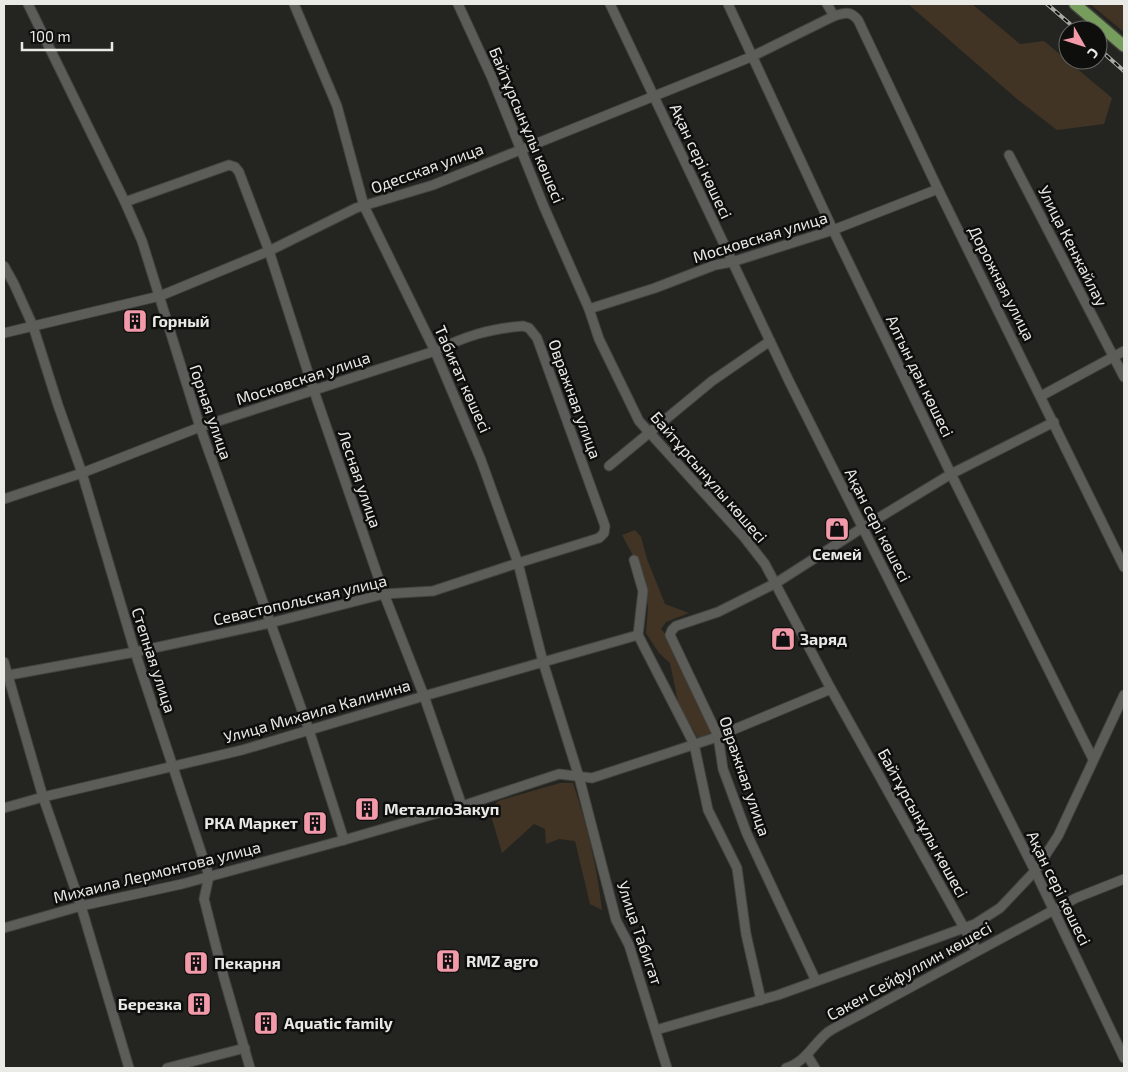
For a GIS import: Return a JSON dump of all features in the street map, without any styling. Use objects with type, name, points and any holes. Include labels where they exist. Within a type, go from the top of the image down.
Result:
[{"type":"main road","points":[[1075,4],[1124,46]]},
{"type":"street","name":"Горная улица","points":[[28,4],[125,202],[142,241],[200,427],[309,730],[344,840]]},
{"type":"street","name":"Табиғат көшесі","points":[[294,4],[337,106],[364,206],[435,350],[481,460],[518,562],[543,662],[579,777]]},
{"type":"street","name":"Байтұрсынұлы көшесі","points":[[458,4],[492,78],[589,309],[599,339],[639,421],[744,537],[765,564],[831,689],[977,951]]},
{"type":"street","name":"Ақан сері көшесі","points":[[610,4],[770,341],[1035,871],[1124,1058]]},
{"type":"street","name":"Алтын дән көшесі","points":[[728,4],[833,230],[951,474],[1093,759]]},
{"type":"street","points":[[827,4],[834,16]]},
{"type":"street","name":"Одесская улица","points":[[4,333],[160,296],[269,251],[364,206],[433,186],[753,56],[834,16],[847,12],[853,14]]},
{"type":"street","name":"Дорожная улица","points":[[853,14],[858,20],[938,189],[1042,396],[1124,567]]},
{"type":"street","name":"Улица Кенжайлау","points":[[1009,156],[1124,377]]},
{"type":"street","name":"Лесная улица","points":[[125,202],[230,165],[239,172],[269,251],[314,391],[384,594],[424,696],[462,806]]},
{"type":"street","name":"Московская улица","points":[[589,309],[655,288],[715,265],[732,262],[833,230],[938,189]]},
{"type":"street","name":"Степная улица","points":[[4,266],[33,326],[82,473],[135,652],[208,876],[204,899],[250,1068]]},
{"type":"street","name":"Московская улица","points":[[4,499],[82,473],[200,427],[435,350],[464,337],[486,331],[523,326],[529,328]]},
{"type":"street","name":"Овражная улица","points":[[529,328],[537,338],[605,526],[604,533],[599,538]]},
{"type":"street","points":[[609,466],[712,381],[770,341]]},
{"type":"street","points":[[1042,396],[1124,351]]},
{"type":"street","points":[[776,583],[951,474],[1054,422]]},
{"type":"street","name":"Севастопольская улица","points":[[6,676],[135,652],[270,623],[384,594],[433,591],[518,562],[599,538]]},
{"type":"street","points":[[634,560],[643,591],[638,636],[694,744],[708,810],[737,868],[746,934],[761,1000]]},
{"type":"street","name":"Овражная улица","points":[[776,583],[718,612],[676,626],[670,635],[718,736],[723,769],[747,834],[816,981]]},
{"type":"street","name":"Улица Михаила Калинина","points":[[4,808],[242,750],[424,696],[638,636]]},
{"type":"street","points":[[4,662],[6,676],[43,797],[81,906],[129,1068]]},
{"type":"street","name":"Михаила Лермонтова улица","points":[[4,928],[81,906],[182,884],[344,840],[462,806],[558,774],[592,778],[718,736],[831,689]]},
{"type":"street","points":[[656,1030],[761,1000],[816,981],[975,924],[1000,908],[1035,871],[1058,836],[1124,695]]},
{"type":"street","name":"Улица Табигат","points":[[579,777],[616,920],[629,945],[667,1068]]},
{"type":"street","name":"Сәкен Сейфуллин көшесі","points":[[786,1068],[795,1065],[807,1055],[818,1041],[829,1032],[1076,898],[1124,879]]},
{"type":"street","points":[[167,1068],[245,1048]]},
{"type":"street","points":[[807,1055],[816,1068]]},
{"type":"shaded area","points":[[908,4],[972,4],[1020,44],[1044,41],[1058,53],[1058,70],[1079,70],[1112,98],[1104,124],[1057,130],[1017,99]]},
{"type":"shaded area","points":[[1090,4],[1124,4],[1124,32]]},
{"type":"shaded area","points":[[635,530],[641,537],[647,559],[665,604],[689,613],[666,622],[661,629],[671,641],[692,692],[712,733],[698,738],[679,706],[670,663],[659,653],[646,633],[648,608],[643,574],[622,535]]},
{"type":"shaded area","points":[[560,783],[573,783],[591,846],[602,910],[590,904],[575,841],[559,839],[546,844],[545,829],[534,824],[502,853],[490,812],[498,801]]},
{"type":"railway","points":[[1047,4],[1065,20]]},
{"type":"railway","points":[[1108,57],[1124,71]]},
{"type":"place","name":"Горный","points":[[135,321]]},
{"type":"place","name":"Семей","points":[[837,529]]},
{"type":"place","name":"Заряд","points":[[783,639]]},
{"type":"place","name":"МеталлоЗакуп","points":[[367,809]]},
{"type":"place","name":"РКА Маркет","points":[[315,823]]},
{"type":"place","name":"RMZ agro","points":[[448,961]]},
{"type":"place","name":"Пекарня","points":[[196,963]]},
{"type":"place","name":"Березка","points":[[199,1004]]},
{"type":"place","name":"Aquatic family","points":[[266,1023]]}]
